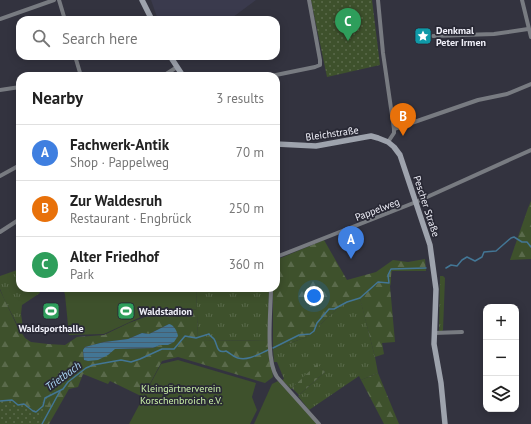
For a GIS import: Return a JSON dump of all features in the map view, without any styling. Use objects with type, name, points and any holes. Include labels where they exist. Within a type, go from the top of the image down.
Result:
[{"type":"main road","points":[[142,0],[150,16]]},
{"type":"main road","points":[[173,60],[180,72]]},
{"type":"main road","name":"Bleichstraße","points":[[280,144],[316,146],[371,136],[388,142]]},
{"type":"main road","name":"Pescher Straße","points":[[388,142],[396,149],[401,157],[430,244],[433,259],[436,299],[434,344],[441,383],[445,424]]},
{"type":"street","points":[[0,19],[54,0]]},
{"type":"street","points":[[59,0],[64,16]]},
{"type":"street","points":[[280,74],[316,67],[320,64],[309,0]]},
{"type":"street","points":[[378,0],[394,129],[393,135],[388,142]]},
{"type":"street","points":[[522,0],[531,37]]},
{"type":"street","points":[[433,36],[494,34],[528,29]]},
{"type":"street","points":[[76,60],[79,72]]},
{"type":"street","points":[[169,72],[177,67]]},
{"type":"street","points":[[394,129],[475,101],[506,94],[531,84]]},
{"type":"street","points":[[0,90],[16,88]]},
{"type":"street","name":"Pappelweg","points":[[280,255],[416,202],[531,150]]},
{"type":"street","points":[[0,176],[16,167]]},
{"type":"street","points":[[0,232],[16,222]]},
{"type":"street","points":[[271,292],[270,350],[274,370],[276,375],[319,424]]},
{"type":"street","points":[[434,333],[462,332]]},
{"type":"shaded area","points":[[151,0],[256,0],[234,16],[157,16]]},
{"type":"green space","points":[[311,0],[372,0],[380,65],[327,77]]},
{"type":"green space","points":[[531,201],[531,259],[510,260],[528,208]]},
{"type":"green space","points":[[324,240],[347,280],[376,272],[393,260],[408,262],[425,259],[426,271],[392,271],[390,286],[395,342],[382,343],[384,354],[375,357],[360,299],[340,306],[307,337],[273,349],[273,292],[280,292],[280,258]]},
{"type":"green space","points":[[16,270],[16,292],[40,293],[22,305],[21,314],[24,334],[18,326],[0,289],[0,276]]},
{"type":"green space","points":[[440,276],[445,278],[442,331],[439,331]]},
{"type":"green space","points":[[0,290],[17,326],[25,338],[31,342],[65,345],[77,337],[104,335],[145,317],[197,309],[198,340],[268,341],[273,377],[265,383],[178,357],[162,361],[143,397],[110,381],[108,384],[83,374],[78,387],[69,389],[49,424],[0,424]],"holes":[[[169,324],[168,345],[160,345],[153,348],[114,349],[88,361],[84,360],[83,350],[85,347],[104,342],[128,339],[142,333],[149,334]]]},
{"type":"green space","name":"Waldstadion","points":[[64,292],[196,292],[197,309],[143,316],[104,334],[69,335]]},
{"type":"green space","points":[[196,292],[269,292],[268,341],[198,340]]},
{"type":"green space","points":[[360,298],[378,373],[361,380],[359,376],[309,410],[298,396],[325,372],[317,365],[291,389],[282,380],[284,379],[277,362],[274,362],[273,349],[307,337],[340,306]]},
{"type":"green space","name":"Kleingärtnerverein Korschenbroich e.V.","points":[[178,360],[256,383],[252,397],[257,410],[250,424],[129,424],[161,364]]},
{"type":"green space","points":[[317,364],[325,372],[299,395],[292,388]]},
{"type":"green space","points":[[378,373],[399,424],[384,424],[361,380]]},
{"type":"green space","points":[[278,381],[318,424],[254,424],[272,384]]},
{"type":"green space","points":[[55,390],[38,424],[0,424],[0,401],[13,400],[17,404],[25,405],[29,411],[34,410],[39,408]]},
{"type":"water","points":[[169,324],[175,328],[178,336],[174,342],[168,345],[160,345],[153,348],[115,349],[108,355],[98,360],[84,360],[83,350],[85,347],[104,342],[128,339],[142,333],[149,334]]},
{"type":"waterway","name":"Trietbach","points":[[446,268],[451,265],[457,266],[467,257],[475,261],[482,257],[484,252],[496,251],[514,237],[522,242],[527,242],[531,247]]},
{"type":"waterway","name":"Trietbach","points":[[273,348],[299,335],[310,334],[314,331],[317,323],[329,309],[334,309],[347,302],[360,298],[378,282],[389,283],[388,275],[391,269],[426,268]]},
{"type":"waterway","name":"Trietbach","points":[[0,401],[12,400],[18,405],[24,404],[36,412],[43,406],[45,398],[63,389],[68,382],[86,368],[93,365],[121,360],[131,362],[162,349],[174,349],[185,336],[196,338],[209,334],[214,339],[220,351],[226,351],[235,357],[242,359],[253,357],[268,350]]},
{"type":"waterway","points":[[42,424],[60,391]]},
{"type":"place","name":"Denkmal Peter Irmen","points":[[423,36]]},
{"type":"place","name":"Alter Friedhof","points":[[348,41]]},
{"type":"place","name":"Zur Waldesruh","points":[[403,136]]},
{"type":"place","name":"Fachwerk-Antik","points":[[351,259]]},
{"type":"place","name":"Waldsporthalle","points":[[51,311]]},
{"type":"place","name":"Waldstadion","points":[[126,311]]}]
